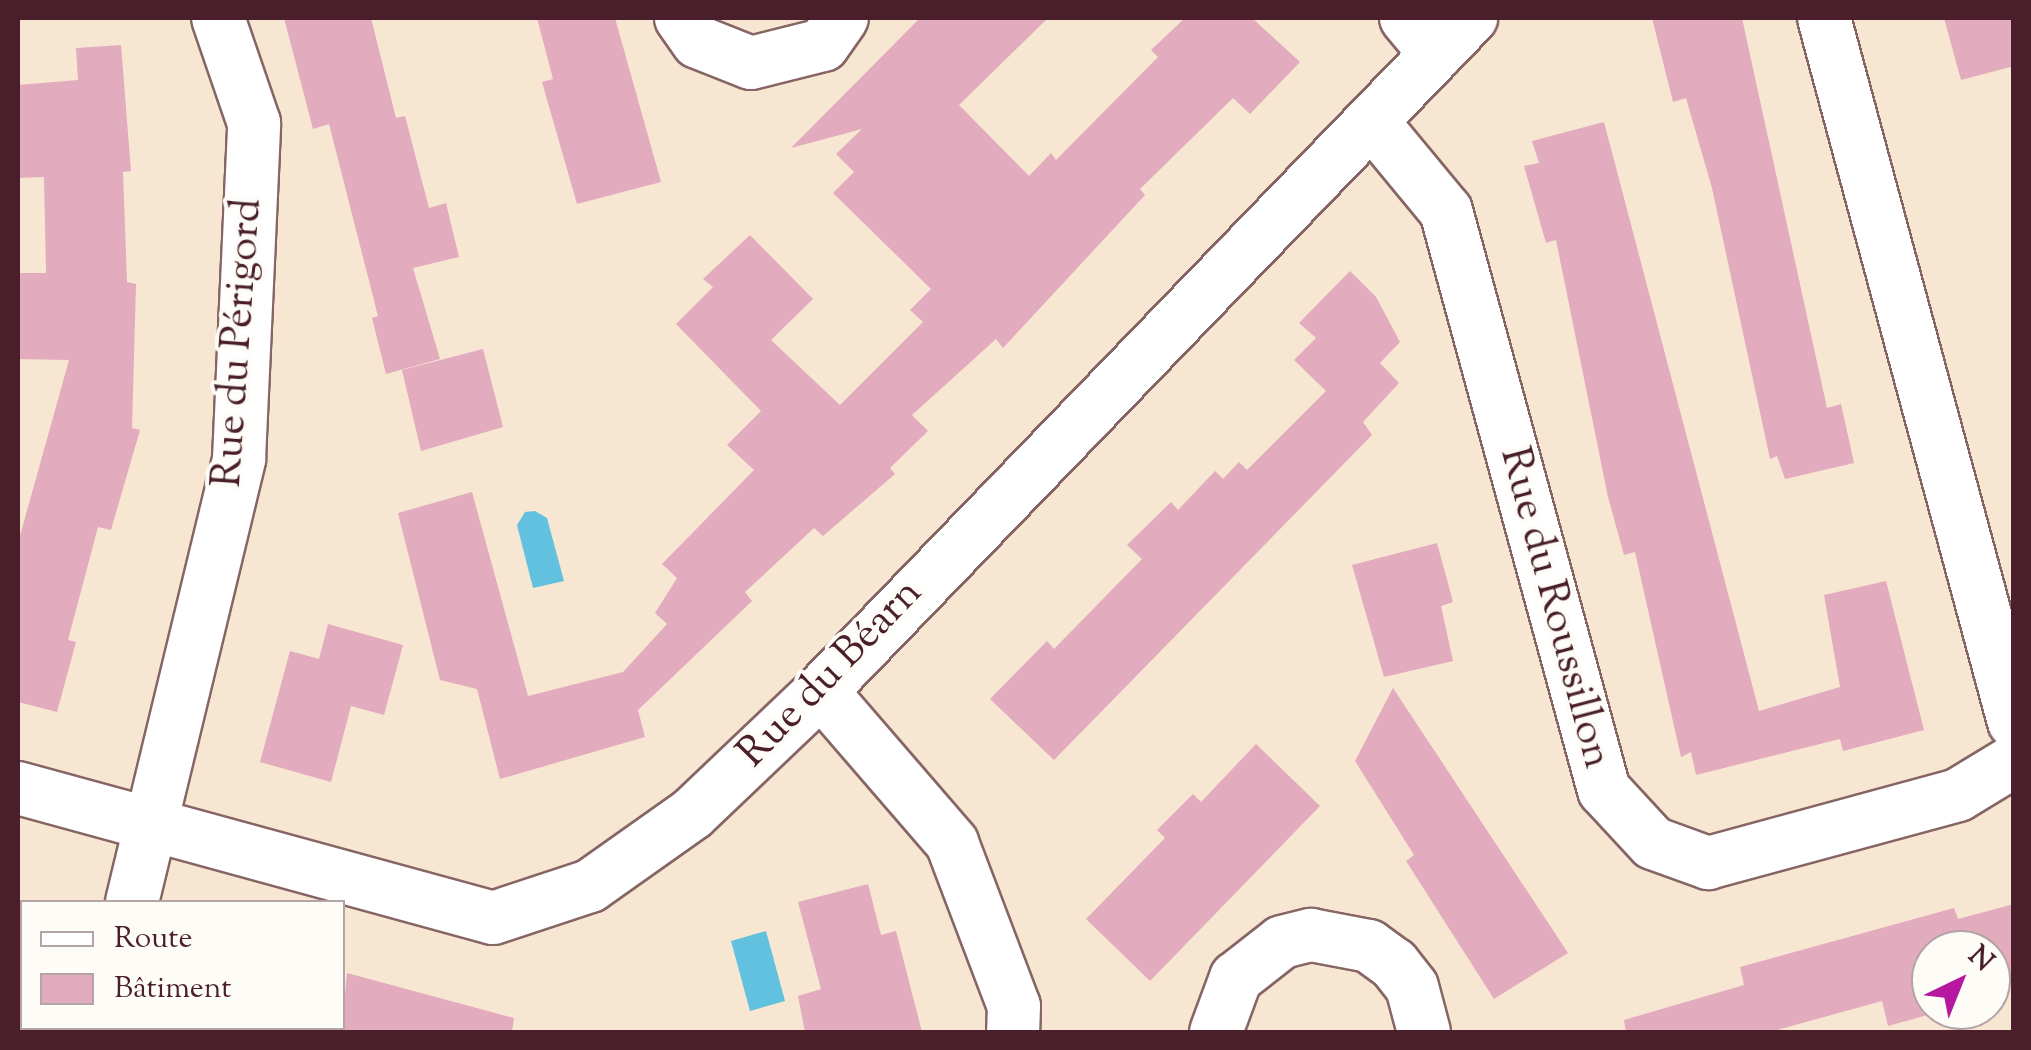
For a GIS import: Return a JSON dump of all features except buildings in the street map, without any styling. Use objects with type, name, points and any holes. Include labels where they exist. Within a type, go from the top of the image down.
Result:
[{"type":"street","name":"Rue du Périgord","points":[[132,900],[239,459],[254,122],[218,18]]},
{"type":"street","points":[[681,18],[698,42],[752,63],[822,46],[842,18]]},
{"type":"street","points":[[1824,18],[2014,722]]},
{"type":"street","name":"Rue du Béarn","points":[[18,788],[148,827],[493,918],[590,886],[693,813],[821,691],[1374,124],[1438,30]]},
{"type":"street","name":"Rue du Roussillon","points":[[1374,124],[1446,211],[1604,790],[1652,843],[1708,863],[1958,795],[2014,761]]},
{"type":"street","points":[[821,691],[952,843],[1014,1006],[1013,1032]]},
{"type":"street","points":[[1216,1032],[1236,978],[1282,942],[1311,935],[1370,946],[1394,964],[1412,988],[1424,1032]]},
{"type":"water","points":[[535,511],[547,518],[564,581],[533,588],[517,525],[525,512]]},
{"type":"water","points":[[766,931],[785,1001],[750,1011],[731,941]]}]
